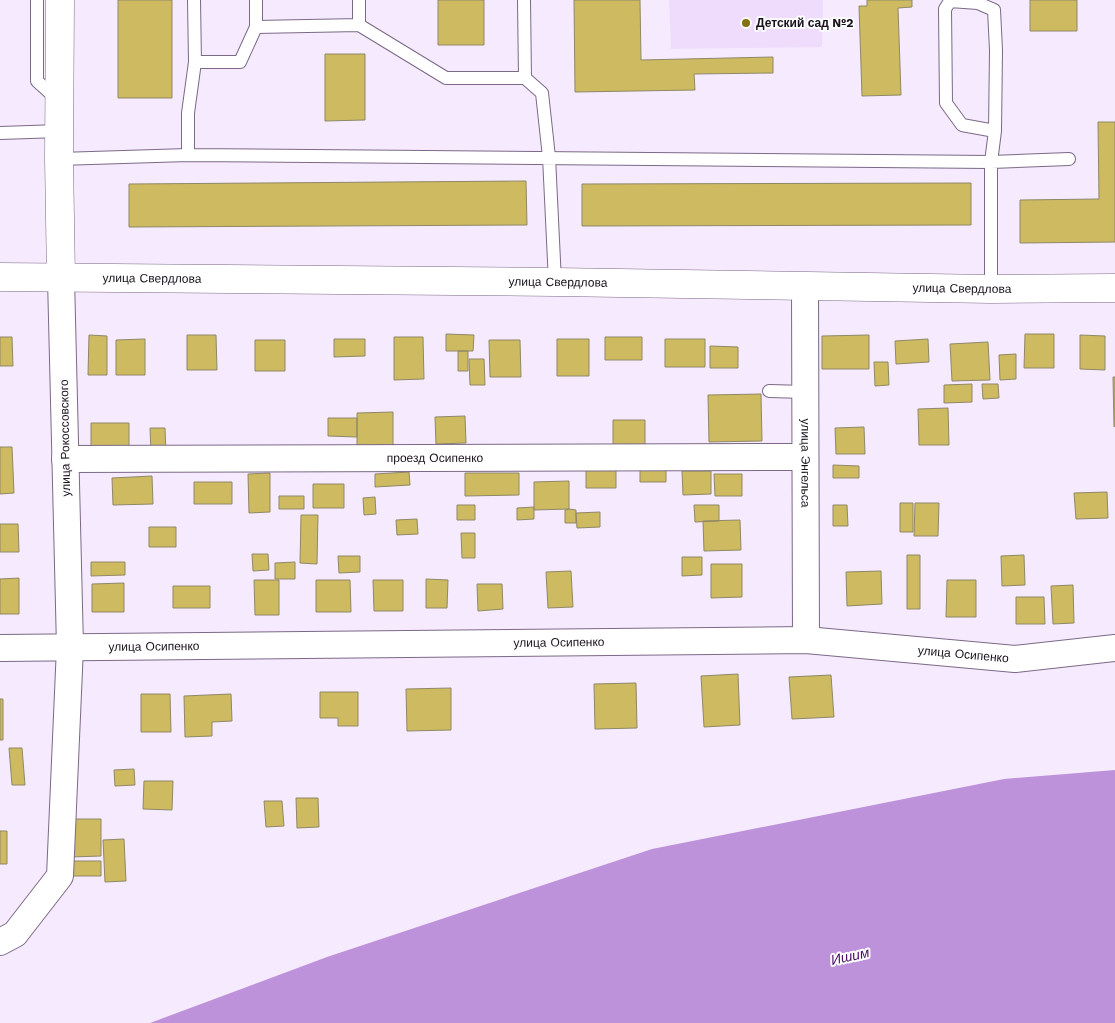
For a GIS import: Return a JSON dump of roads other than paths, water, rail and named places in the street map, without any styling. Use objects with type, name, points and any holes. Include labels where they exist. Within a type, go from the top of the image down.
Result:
[{"type":"street","name":"улица Рокоссовского","points":[[0,942],[15,934],[60,876],[70,647],[59,159],[60,0]]},
{"type":"street","name":"улица Свердлова","points":[[0,277],[556,282],[991,289],[1115,288]]},
{"type":"street","name":"улица Энгельса","points":[[806,287],[806,640]]},
{"type":"street","name":"проезд Осипенко","points":[[65,459],[805,457]]},
{"type":"street","name":"улица Осипенко","points":[[0,648],[806,640],[1015,659],[1115,648]]},
{"type":"lane","points":[[37,0],[37,81],[60,101]]},
{"type":"lane","points":[[188,155],[188,113],[195,62],[194,0]]},
{"type":"lane","points":[[195,62],[240,62],[256,27],[256,0]]},
{"type":"lane","points":[[359,0],[359,24]]},
{"type":"lane","points":[[524,0],[525,78]]},
{"type":"lane","points":[[991,289],[991,162],[995,130],[996,50],[994,10],[978,3],[950,1],[945,9],[946,104],[962,125],[995,130]]},
{"type":"lane","points":[[256,27],[359,24],[446,78],[525,78],[542,93],[549,157],[556,282]]},
{"type":"lane","points":[[0,133],[60,131]]},
{"type":"lane","points":[[59,159],[188,155],[991,162],[1069,159]]},
{"type":"lane","points":[[769,391],[805,392]]},
{"type":"water","name":"Ишим","points":[[1115,770],[1115,1023],[150,1023],[327,957],[652,849],[1004,779]]},
{"type":"place","name":"Детский сад №2","points":[[746,23]]}]
